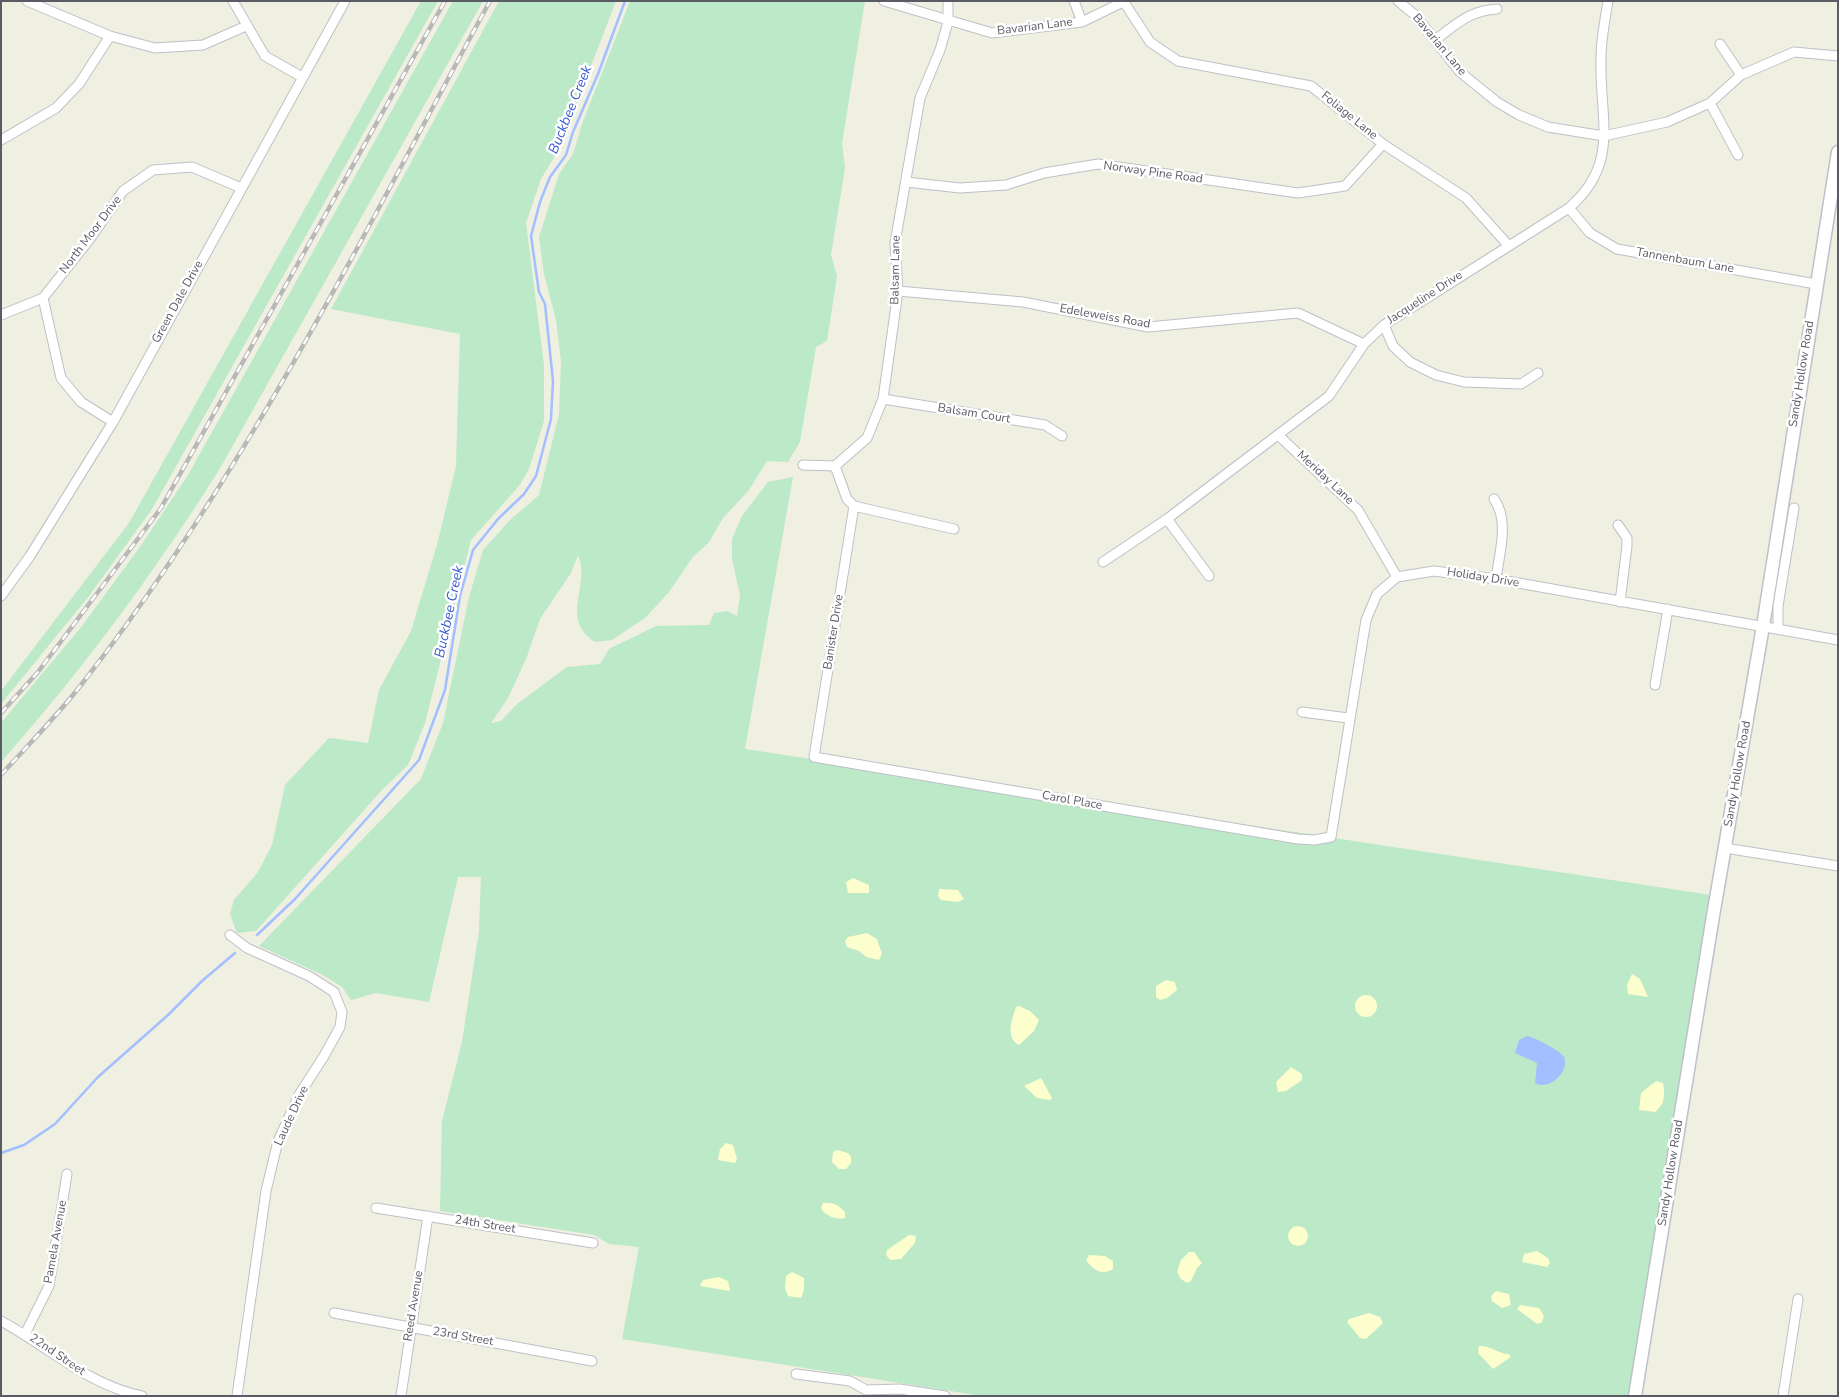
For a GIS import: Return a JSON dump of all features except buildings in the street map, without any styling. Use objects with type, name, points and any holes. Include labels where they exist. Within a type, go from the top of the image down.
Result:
[{"type":"street","points":[[27,1],[110,36],[155,48],[203,45],[246,26]]},
{"type":"street","points":[[232,1],[265,56],[302,77]]},
{"type":"street","name":"Green Dale Drive","points":[[1,596],[30,556],[112,422],[345,1]]},
{"type":"street","name":"Bavarian Lane","points":[[884,1],[914,8],[948,22],[992,33],[1082,22],[1125,2]]},
{"type":"street","name":"Balsam Lane","points":[[835,466],[867,438],[883,399],[898,291],[895,243],[920,98],[940,50],[948,22],[948,1]]},
{"type":"street","points":[[1074,1],[1082,22]]},
{"type":"street","name":"Bavarian Lane","points":[[1398,1],[1415,15],[1460,72],[1497,102],[1519,115],[1548,128],[1604,136],[1667,122],[1710,103],[1741,75],[1794,52],[1838,56]]},
{"type":"street","name":"Jacqueline Drive","points":[[1103,562],[1167,519],[1328,396],[1364,344],[1384,325],[1569,208],[1588,190],[1602,162],[1604,136],[1601,58],[1608,1]]},
{"type":"street","name":"Foliage Lane","points":[[1125,2],[1150,42],[1178,61],[1312,86],[1383,144],[1466,198],[1508,245]]},
{"type":"street","points":[[1435,40],[1468,15],[1477,11],[1497,9]]},
{"type":"street","points":[[1,140],[56,108],[79,84],[110,36]]},
{"type":"street","points":[[1720,44],[1741,75]]},
{"type":"street","points":[[1710,103],[1738,155]]},
{"type":"street","name":"Norway Pine Road","points":[[906,182],[960,188],[1006,185],[1044,173],[1098,164],[1298,193],[1345,186],[1383,144]]},
{"type":"street","name":"Sandy Hollow Road","points":[[1635,1396],[1763,626],[1838,152]]},
{"type":"street","name":"North Moor Drive","points":[[1,315],[43,298],[89,240],[124,191],[153,170],[192,167],[241,188]]},
{"type":"street","name":"Tannenbaum Lane","points":[[1569,208],[1590,234],[1617,249],[1816,284]]},
{"type":"street","name":"Edeleweiss Road","points":[[898,291],[1023,302],[1148,327],[1298,313],[1364,344]]},
{"type":"street","points":[[43,298],[62,378],[82,402],[112,422]]},
{"type":"street","points":[[1384,325],[1393,346],[1410,362],[1436,375],[1464,382],[1522,384],[1538,373]]},
{"type":"street","name":"Balsam Court","points":[[883,399],[1045,425],[1062,436]]},
{"type":"street","name":"Meriday Lane","points":[[1278,435],[1358,510],[1397,577]]},
{"type":"street","points":[[803,465],[835,466],[847,500],[854,506],[954,529]]},
{"type":"street","points":[[1494,499],[1502,509],[1503,520],[1496,579]]},
{"type":"street","name":"Banister Drive","points":[[814,757],[854,506]]},
{"type":"street","points":[[1778,628],[1778,606],[1794,508]]},
{"type":"street","points":[[1167,519],[1210,576]]},
{"type":"street","points":[[1618,525],[1627,538],[1620,602]]},
{"type":"street","name":"Holiday Drive","points":[[1397,577],[1434,571],[1496,579],[1838,640]]},
{"type":"street","points":[[1302,712],[1348,718],[1366,620],[1377,594],[1397,577]]},
{"type":"street","points":[[1655,685],[1668,609]]},
{"type":"street","name":"Carol Place","points":[[814,757],[1298,839],[1314,840],[1331,836],[1348,718]]},
{"type":"street","points":[[1725,848],[1838,866]]},
{"type":"street","name":"Laude Drive","points":[[230,935],[247,948],[309,976],[334,992],[342,1012],[340,1027],[299,1095],[278,1141],[266,1192],[237,1396]]},
{"type":"street","name":"Pamela Avenue","points":[[25,1334],[49,1286],[67,1174]]},
{"type":"street","name":"24th Street","points":[[376,1208],[594,1243]]},
{"type":"street","name":"Reed Avenue","points":[[401,1396],[428,1216]]},
{"type":"street","points":[[1783,1396],[1798,1299]]},
{"type":"street","name":"23rd Street","points":[[334,1313],[592,1361]]},
{"type":"street","name":"22nd Street","points":[[1,1322],[25,1334],[82,1374],[123,1392],[142,1396]]},
{"type":"street","points":[[796,1374],[850,1381],[866,1393],[900,1389],[945,1396]]},
{"type":"shaded area","points":[[421,1],[438,1],[152,509],[89,596],[1,704],[1,691],[129,523]]},
{"type":"shaded area","points":[[453,1],[483,1],[219,470],[143,584],[88,657],[1,762],[1,723],[82,626],[142,544],[188,475]]},
{"type":"shaded area","points":[[499,1],[616,1],[559,149],[541,179],[526,223],[544,365],[544,421],[529,469],[519,486],[471,540],[425,723],[408,765],[382,790],[256,931],[237,933],[230,914],[234,900],[258,872],[272,845],[285,785],[329,738],[368,743],[379,690],[411,631],[437,545],[456,466],[460,334],[331,309]]},
{"type":"shaded area","points":[[630,1],[865,1],[842,143],[845,168],[831,255],[837,276],[827,341],[816,347],[800,442],[788,462],[767,461],[749,490],[723,518],[709,542],[692,558],[669,592],[645,618],[612,640],[595,642],[584,633],[579,623],[577,613],[581,567],[578,555],[571,573],[540,619],[526,659],[508,698],[491,723],[501,721],[517,704],[567,667],[600,664],[609,649],[656,626],[709,625],[714,613],[727,611],[737,616],[740,595],[732,559],[732,539],[742,516],[768,482],[793,477],[745,749],[1711,895],[1633,1396],[982,1396],[622,1339],[639,1247],[609,1244],[594,1235],[440,1211],[442,1121],[462,1042],[479,931],[481,877],[458,877],[429,1002],[376,993],[351,1000],[342,987],[323,975],[259,946],[421,779],[443,723],[469,597],[483,550],[511,519],[539,495],[559,414],[561,361],[556,320],[544,274],[539,237],[559,174],[573,154],[582,124]]},
{"type":"sand","points":[[853,878],[869,885],[869,893],[848,893],[846,882]]},
{"type":"sand","points":[[939,889],[958,890],[964,899],[958,902],[941,900],[938,896]]},
{"type":"sand","points":[[867,933],[877,939],[882,954],[879,960],[866,957],[859,951],[847,947],[845,941],[848,937]]},
{"type":"sand","points":[[1632,974],[1640,979],[1648,997],[1628,994],[1627,985]]},
{"type":"sand","points":[[1166,980],[1175,982],[1177,990],[1167,998],[1160,1000],[1156,997],[1156,986]]},
{"type":"sand","points":[[1366,995],[1376,1002],[1377,1006],[1370,1016],[1366,1017],[1356,1010],[1355,1006],[1362,996]]},
{"type":"sand","points":[[1019,1006],[1030,1011],[1039,1020],[1034,1031],[1019,1045],[1012,1038],[1011,1028],[1016,1007]]},
{"type":"sand","points":[[1291,1067],[1302,1074],[1302,1080],[1286,1091],[1278,1092],[1276,1082]]},
{"type":"sand","points":[[1041,1078],[1052,1098],[1050,1100],[1037,1098],[1024,1086]]},
{"type":"sand","points":[[1656,1081],[1663,1083],[1664,1095],[1661,1106],[1655,1112],[1639,1110],[1641,1093]]},
{"type":"sand","points":[[726,1143],[733,1145],[737,1159],[735,1163],[718,1160],[720,1149]]},
{"type":"sand","points":[[837,1150],[848,1153],[851,1157],[851,1163],[846,1169],[839,1169],[832,1162],[833,1152]]},
{"type":"sand","points":[[823,1203],[832,1204],[840,1208],[845,1212],[845,1218],[835,1218],[825,1213],[821,1208]]},
{"type":"sand","points":[[1298,1226],[1305,1229],[1308,1236],[1305,1243],[1298,1246],[1291,1243],[1288,1236],[1291,1229]]},
{"type":"sand","points":[[909,1235],[916,1236],[915,1243],[901,1259],[890,1260],[886,1255],[887,1250]]},
{"type":"sand","points":[[1537,1251],[1548,1258],[1550,1263],[1547,1267],[1522,1262],[1524,1254]]},
{"type":"sand","points":[[1189,1252],[1194,1252],[1202,1263],[1197,1268],[1191,1281],[1187,1283],[1181,1279],[1177,1272],[1181,1260]]},
{"type":"sand","points":[[1089,1255],[1105,1256],[1113,1261],[1113,1269],[1105,1272],[1098,1271],[1086,1260]]},
{"type":"sand","points":[[792,1272],[804,1278],[804,1290],[801,1298],[788,1296],[785,1288],[786,1276]]},
{"type":"sand","points":[[719,1277],[728,1281],[730,1291],[700,1286],[703,1280]]},
{"type":"sand","points":[[1496,1291],[1509,1294],[1511,1305],[1502,1308],[1492,1301],[1491,1296]]},
{"type":"sand","points":[[1520,1305],[1539,1308],[1544,1316],[1542,1322],[1537,1324],[1517,1309]]},
{"type":"sand","points":[[1369,1313],[1380,1317],[1383,1323],[1366,1339],[1360,1338],[1347,1322],[1349,1319]]},
{"type":"sand","points":[[1479,1346],[1509,1354],[1511,1357],[1493,1369],[1478,1353]]},
{"type":"water","points":[[1527,1036],[1562,1054],[1565,1063],[1564,1069],[1557,1079],[1541,1085],[1535,1083],[1537,1063],[1515,1053],[1519,1040]]},
{"type":"waterway","name":"Buckbee Creek","points":[[257,935],[295,899],[419,760],[445,690],[460,596],[473,550],[498,519],[524,494],[536,476],[551,419],[553,381],[545,304],[539,292],[531,236],[540,202],[550,177],[566,155],[573,132],[598,74],[625,1]]},
{"type":"waterway","points":[[1,1153],[24,1145],[55,1124],[98,1077],[235,953]]},
{"type":"railway","points":[[1,713],[38,672],[161,508],[445,1]]},
{"type":"railway","points":[[1,775],[81,685],[140,605],[196,523],[249,438],[299,352],[490,1]]}]
